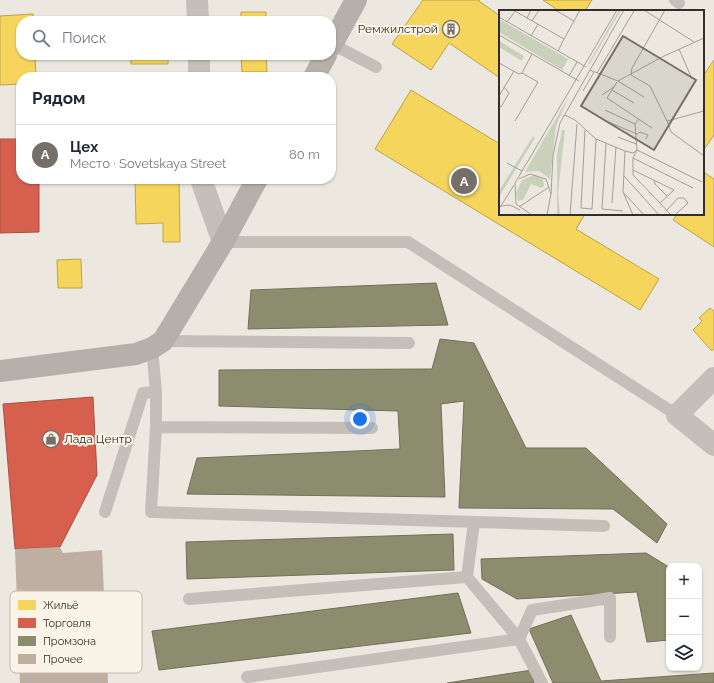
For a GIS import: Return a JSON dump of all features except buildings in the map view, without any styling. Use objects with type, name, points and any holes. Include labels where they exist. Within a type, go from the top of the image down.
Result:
[{"type":"street","points":[[197,0],[198,16]]},
{"type":"street","points":[[336,37],[356,0]]},
{"type":"street","points":[[199,60],[199,72]]},
{"type":"street","points":[[317,72],[323,60]]},
{"type":"street","points":[[203,184],[223,242]]},
{"type":"street","points":[[0,371],[136,354],[158,344],[223,242],[254,184]]},
{"type":"street","points":[[714,378],[677,415],[714,445]]},
{"type":"lane","points":[[336,50],[376,67]]},
{"type":"lane","points":[[223,242],[408,242],[677,415]]},
{"type":"lane","points":[[409,343],[158,344],[156,427],[151,512],[604,526]]},
{"type":"lane","points":[[105,512],[143,393],[156,392]]},
{"type":"lane","points":[[156,427],[372,428]]},
{"type":"lane","points":[[474,522],[467,577],[519,639],[542,683]]},
{"type":"lane","points":[[189,599],[467,577]]},
{"type":"lane","points":[[519,639],[532,610],[610,598],[610,637]]},
{"type":"lane","points":[[247,677],[519,639]]},
{"type":"place","name":"Ремжилстрой","points":[[451,29]]},
{"type":"place","name":"Цех","points":[[464,181]]},
{"type":"place","name":"Лада Центр","points":[[51,439]]}]
